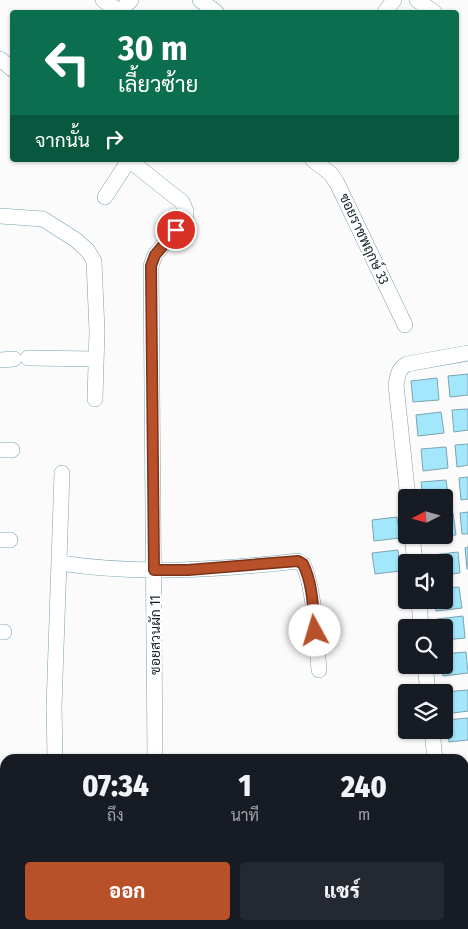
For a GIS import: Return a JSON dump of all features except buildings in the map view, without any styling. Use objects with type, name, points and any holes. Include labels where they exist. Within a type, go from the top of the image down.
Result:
[{"type":"street","points":[[103,0],[117,10]]},
{"type":"street","points":[[122,10],[131,0]]},
{"type":"street","points":[[200,0],[213,10]]},
{"type":"street","points":[[417,0],[431,10]]},
{"type":"street","points":[[0,59],[10,67]]},
{"type":"street","points":[[105,197],[128,162]]},
{"type":"street","name":"ซอยสวนผัก 11","points":[[132,162],[182,202],[186,211],[186,217],[155,255],[151,266],[155,754]]},
{"type":"street","name":"ซอยราชพฤกษ์ 33","points":[[316,162],[331,174],[337,183],[405,325]]},
{"type":"street","points":[[0,216],[43,220],[76,240],[88,251],[94,260],[96,274],[95,399]]},
{"type":"street","points":[[407,489],[396,385],[401,367],[407,364],[468,353]]},
{"type":"street","points":[[14,359],[96,359]]},
{"type":"street","points":[[55,754],[54,707],[62,474]]},
{"type":"street","points":[[60,563],[79,566],[188,570],[298,561],[303,564],[311,592],[319,670]]},
{"type":"street","points":[[433,739],[434,754]]},
{"type":"route","points":[[176,230],[155,255],[151,266],[154,570],[188,570],[298,561],[303,564],[306,570],[311,592],[315,631]]}]
